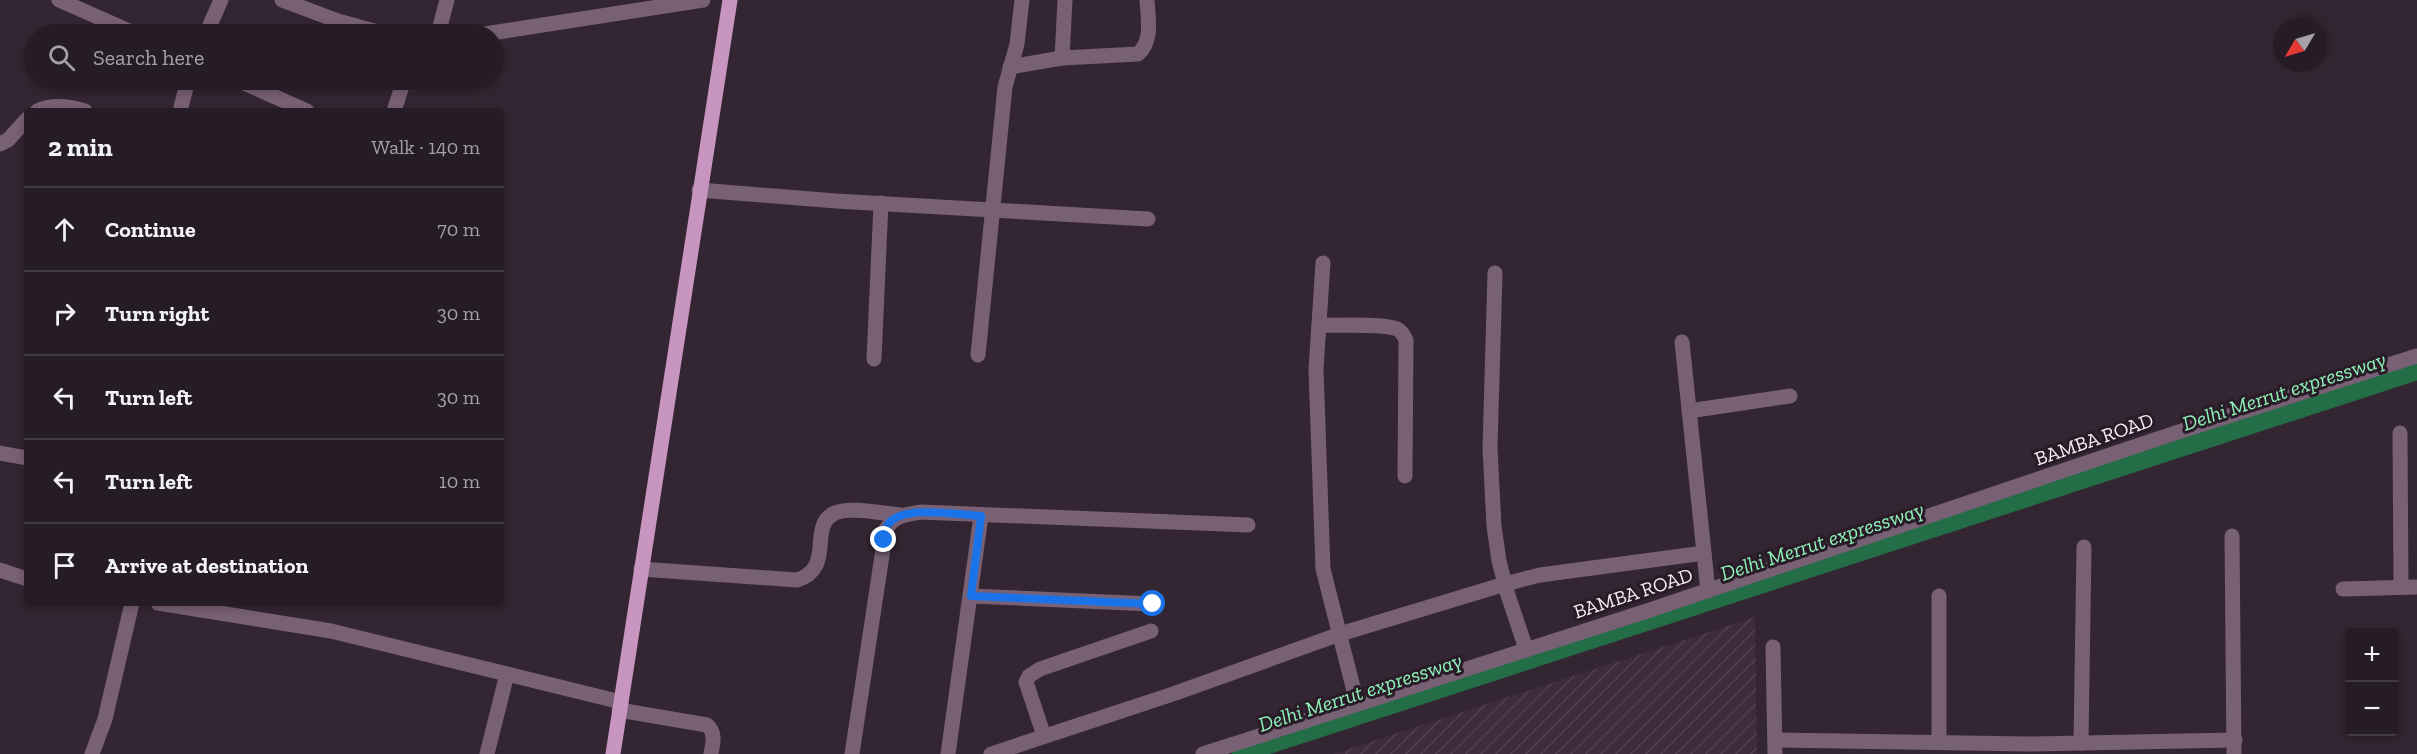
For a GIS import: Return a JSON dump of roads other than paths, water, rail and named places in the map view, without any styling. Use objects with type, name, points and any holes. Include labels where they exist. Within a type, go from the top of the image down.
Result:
[{"type":"main road","points":[[613,754],[730,0]]},
{"type":"street","points":[[59,0],[113,24]]},
{"type":"street","points":[[210,24],[221,0]]},
{"type":"street","points":[[282,0],[349,24]]},
{"type":"street","points":[[441,24],[447,0]]},
{"type":"street","points":[[504,31],[703,0]]},
{"type":"street","points":[[978,355],[1005,87],[1017,44],[1022,0]]},
{"type":"street","points":[[1062,58],[1065,0]]},
{"type":"street","points":[[1010,68],[1062,58],[1138,54],[1146,48],[1148,37],[1147,0]]},
{"type":"street","points":[[181,108],[186,90]]},
{"type":"street","points":[[260,90],[300,108]]},
{"type":"street","points":[[395,108],[401,90]]},
{"type":"street","points":[[51,108],[74,108]]},
{"type":"street","points":[[0,144],[8,140],[24,122]]},
{"type":"street","points":[[699,190],[1148,219]]},
{"type":"street","points":[[874,359],[881,203]]},
{"type":"street","points":[[1323,263],[1316,369],[1323,569],[1357,703]]},
{"type":"street","points":[[1495,273],[1490,448],[1494,526],[1505,584],[1526,649]]},
{"type":"street","points":[[1319,326],[1397,328],[1403,334],[1406,340],[1405,476]]},
{"type":"street","points":[[1682,342],[1708,591]]},
{"type":"street","name":"BAMBA ROAD","points":[[1203,754],[1708,591],[2172,434],[2417,356]]},
{"type":"street","points":[[1689,411],[1790,396]]},
{"type":"street","points":[[2400,433],[2401,587]]},
{"type":"street","points":[[0,453],[24,457]]},
{"type":"street","points":[[641,569],[797,580],[808,577],[815,570],[826,520],[835,513],[850,510],[900,515],[921,512],[1248,525]]},
{"type":"street","points":[[852,754],[886,529],[891,521],[900,515]]},
{"type":"street","points":[[948,754],[981,516]]},
{"type":"street","points":[[1773,647],[1775,747],[1939,742],[2234,747],[2232,536]]},
{"type":"street","points":[[2081,743],[2084,547]]},
{"type":"street","points":[[991,754],[1173,694],[1340,634],[1505,584],[1549,573],[1704,554]]},
{"type":"street","points":[[0,570],[24,578]]},
{"type":"street","points":[[2343,589],[2417,587]]},
{"type":"street","points":[[971,596],[1153,604]]},
{"type":"street","points":[[1939,596],[1939,742]]},
{"type":"street","points":[[92,754],[105,719],[131,606]]},
{"type":"street","points":[[177,606],[331,631],[507,674],[620,706],[707,725],[713,735],[711,754]]},
{"type":"street","points":[[1044,736],[1028,690],[1026,682],[1029,676],[1040,669],[1151,631]]},
{"type":"street","points":[[487,754],[507,674]]},
{"type":"waterway","name":"Delhi Merrut expressway","points":[[1241,754],[2417,371]]}]
